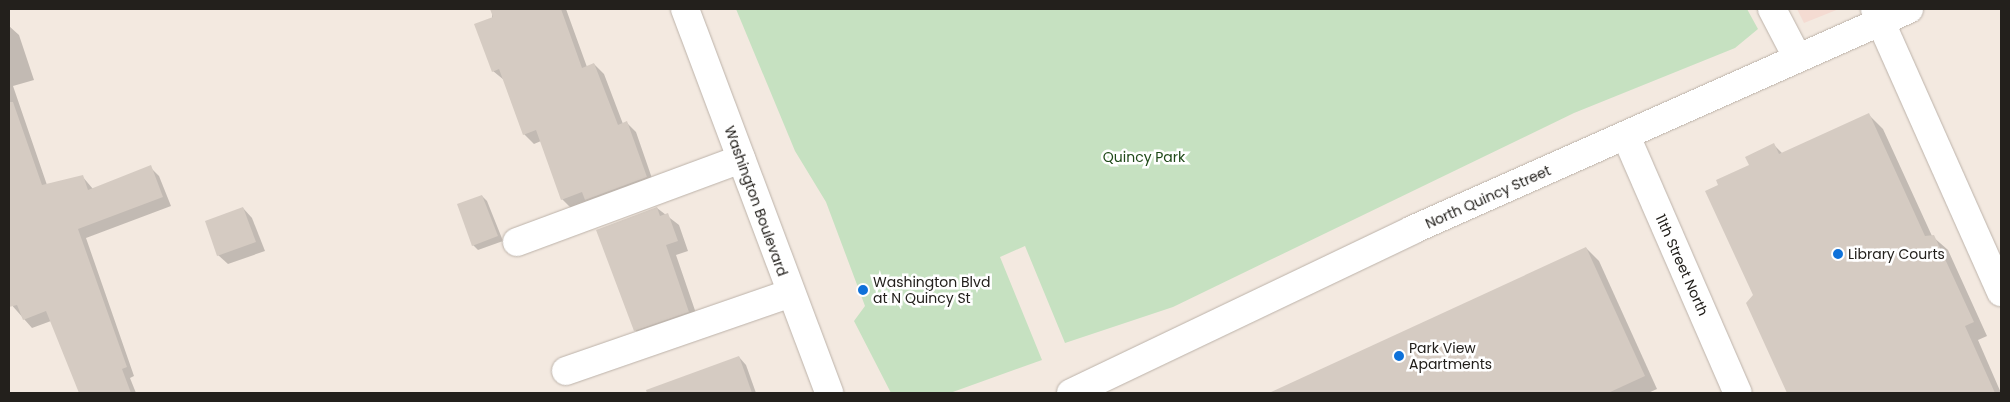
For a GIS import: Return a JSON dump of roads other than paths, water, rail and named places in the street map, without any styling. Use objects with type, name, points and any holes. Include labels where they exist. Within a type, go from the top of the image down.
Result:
[{"type":"main road","name":"Washington Boulevard","points":[[685,9],[829,393]]},
{"type":"main road","points":[[1772,9],[1797,57]]},
{"type":"main road","name":"North Quincy Street","points":[[1070,393],[1412,230],[1626,136],[1797,57],[1877,15],[1908,9]]},
{"type":"main road","points":[[1877,15],[2001,292]]},
{"type":"main road","name":"11th Street North","points":[[1626,136],[1738,393]]},
{"type":"main road","points":[[517,242],[741,159]]},
{"type":"main road","points":[[566,371],[791,293]]},
{"type":"place","name":"Library Courts","points":[[1838,254]]},
{"type":"place","name":"Washington Blvd at N Quincy St","points":[[863,290]]},
{"type":"place","name":"Park View Apartments","points":[[1399,356]]},
{"type":"park label","name":"Quincy Park","points":[[1144,157]]}]
